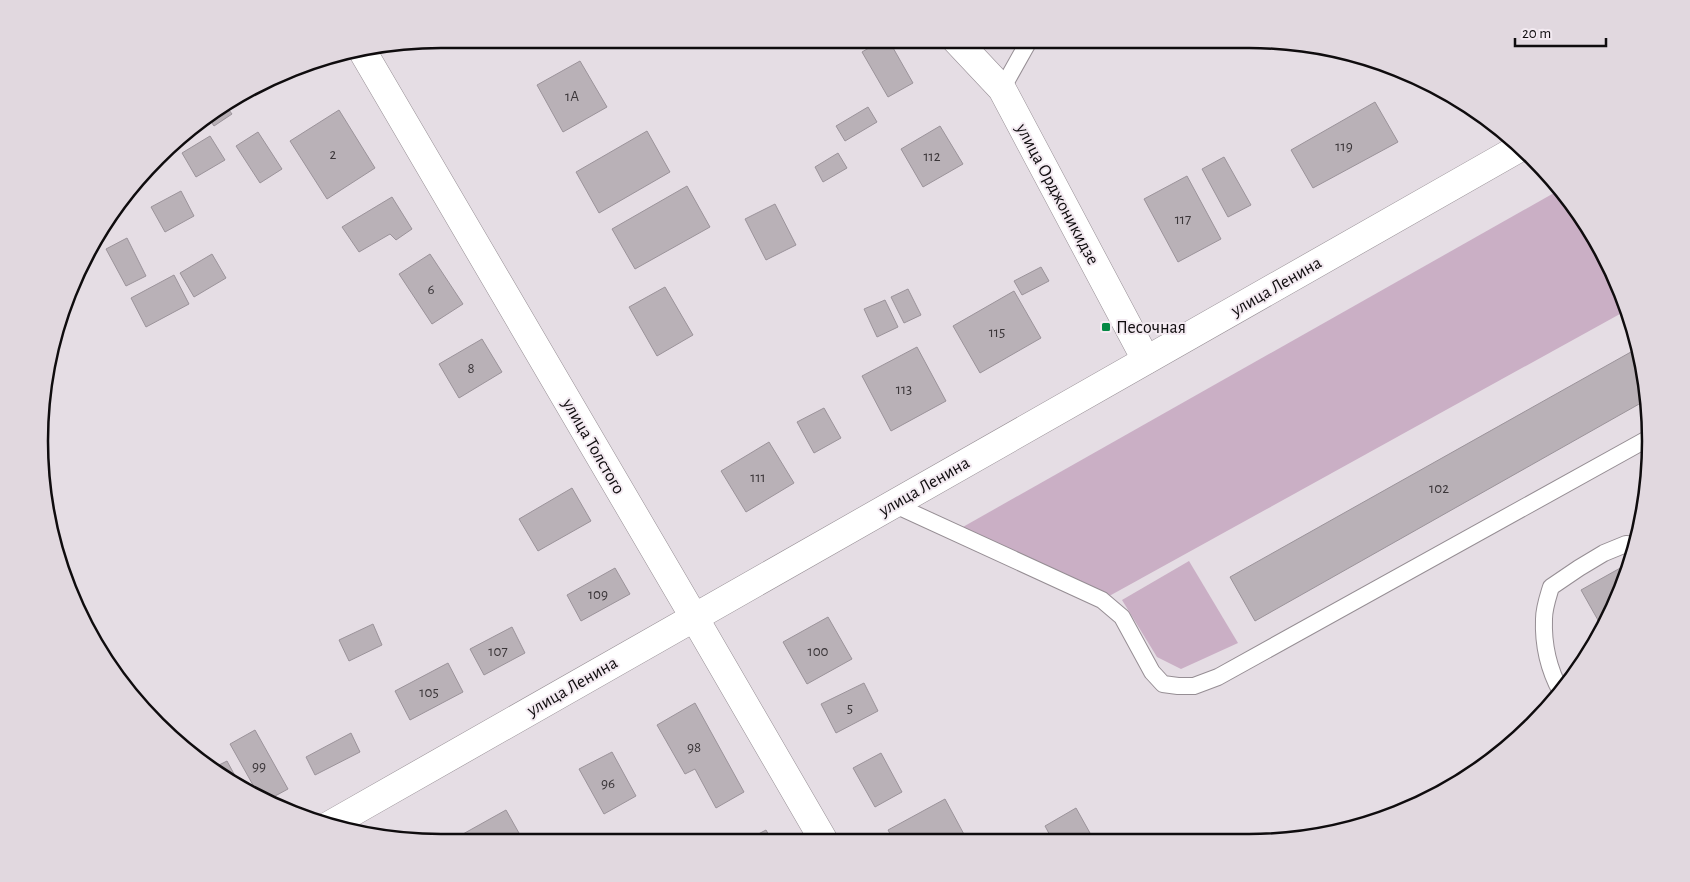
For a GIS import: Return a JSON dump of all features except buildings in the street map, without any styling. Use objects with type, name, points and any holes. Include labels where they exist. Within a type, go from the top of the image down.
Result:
[{"type":"street","name":"улица Орджоникидзе","points":[[963,48],[1002,89],[1146,360]]},
{"type":"street","name":"улица Толстого","points":[[366,55],[820,834]]},
{"type":"street","name":"улица Ленина","points":[[338,821],[1514,151]]},
{"type":"lane","points":[[1002,89],[1025,48]]},
{"type":"lane","points":[[893,504],[1102,600],[1122,617],[1152,672],[1163,684],[1194,686],[1226,672],[1642,442]]},
{"type":"lane","points":[[1557,685],[1546,648],[1544,617],[1551,587],[1604,553],[1629,544]]},
{"type":"shaded area","points":[[1554,193],[1590,244],[1613,290],[1621,313],[1102,600],[954,532]]},
{"type":"shaded area","points":[[1189,561],[1238,643],[1181,669],[1157,657],[1122,600]]},
{"type":"place","name":"Песочная","points":[[1106,327]]}]
